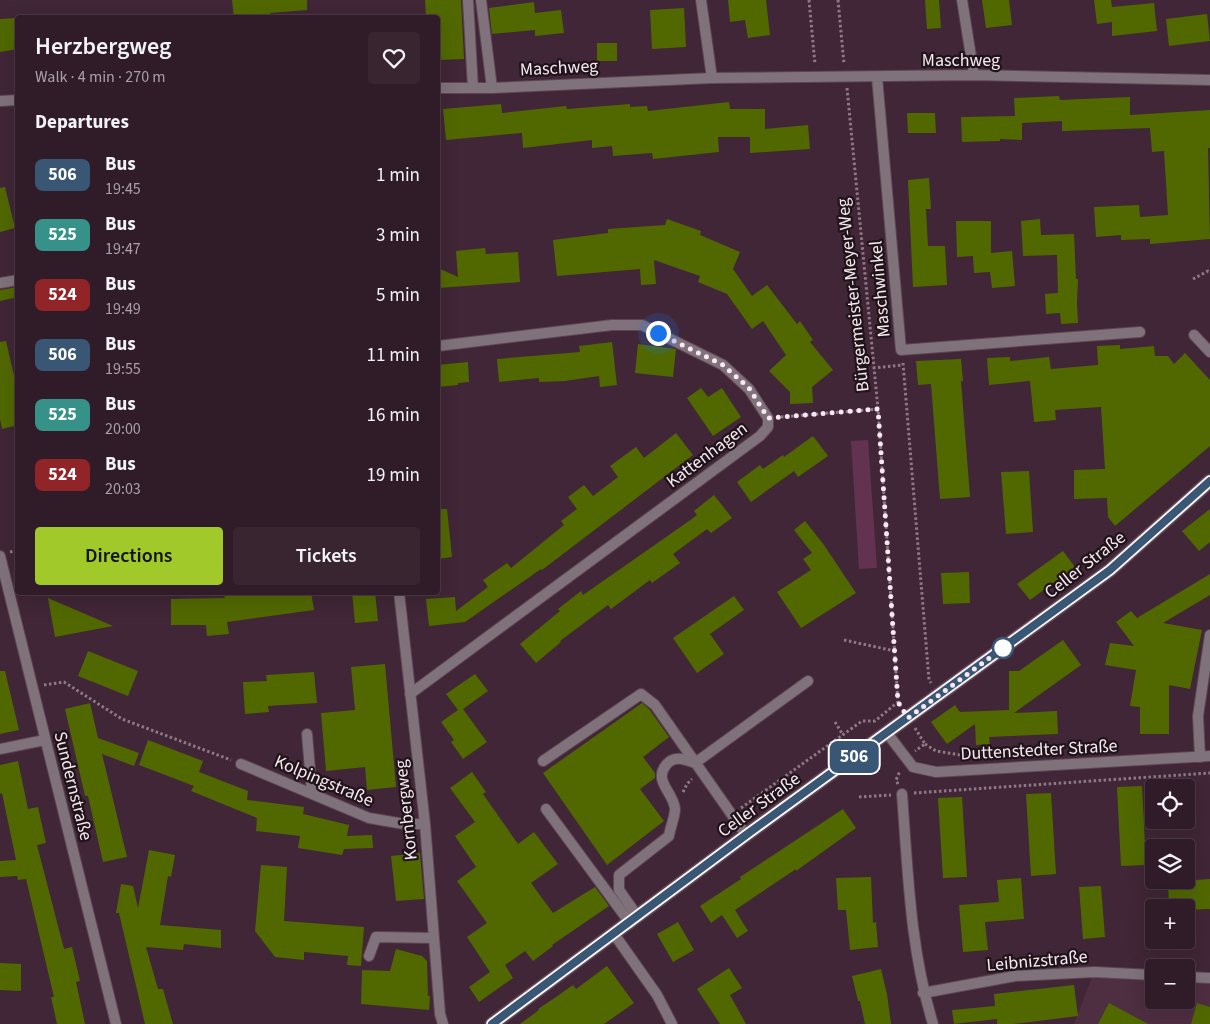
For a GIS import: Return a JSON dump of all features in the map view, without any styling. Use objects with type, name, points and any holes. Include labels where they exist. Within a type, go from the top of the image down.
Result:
[{"type":"main road","name":"Celler Straße","points":[[492,1024],[746,835],[1110,570],[1210,482]]},
{"type":"street","points":[[468,0],[473,88]]},
{"type":"street","points":[[481,0],[492,88]]},
{"type":"street","points":[[701,0],[712,78]]},
{"type":"street","points":[[962,0],[974,75]]},
{"type":"street","name":"Maschweg","points":[[440,88],[492,88],[712,78],[974,75],[1210,80]]},
{"type":"street","name":"Maschwinkel","points":[[877,77],[901,350],[1140,332]]},
{"type":"street","points":[[0,101],[15,100]]},
{"type":"street","points":[[0,284],[15,281]]},
{"type":"street","name":"Kattenhagen","points":[[410,694],[760,436],[768,427],[768,418],[749,388],[723,365],[642,325],[612,325],[440,346]]},
{"type":"street","points":[[1194,335],[1210,352]]},
{"type":"street","name":"Sundernstraße","points":[[0,556],[116,1024]]},
{"type":"street","name":"Kornbergweg","points":[[399,595],[425,824],[440,1014],[443,1024]]},
{"type":"street","points":[[1205,756],[1198,716],[1210,635]]},
{"type":"street","points":[[695,763],[808,681]]},
{"type":"street","points":[[543,761],[641,694],[654,705],[746,835]]},
{"type":"street","name":"Duttenstedter Straße","points":[[887,733],[913,767],[936,772],[1205,756]]},
{"type":"street","points":[[307,734],[312,793]]},
{"type":"street","points":[[0,749],[45,740]]},
{"type":"street","points":[[634,920],[619,890],[619,875],[669,836],[675,808],[662,780],[664,768],[670,760],[681,758],[695,763]]},
{"type":"street","name":"Kolpingstraße","points":[[241,764],[369,818],[404,824],[425,824]]},
{"type":"street","points":[[902,794],[912,927],[923,993],[933,1024]]},
{"type":"street","points":[[546,809],[634,920]]},
{"type":"street","points":[[614,934],[657,995],[672,1024]]},
{"type":"street","points":[[370,956],[376,937],[434,938]]},
{"type":"street","name":"Leibnizstraße","points":[[923,993],[1015,976],[1094,972],[1145,975]]},
{"type":"street","points":[[1195,977],[1210,978]]},
{"type":"path","points":[[809,0],[817,78]]},
{"type":"path","name":"Bürgermeister-Meyer-Weg","points":[[838,0],[878,409],[898,702],[926,744],[906,758]]},
{"type":"path","points":[[1193,278],[1208,271],[1210,273]]},
{"type":"path","points":[[901,350],[929,680],[940,695]]},
{"type":"path","points":[[873,368],[903,365]]},
{"type":"path","points":[[768,418],[878,409]]},
{"type":"path","points":[[844,640],[895,651]]},
{"type":"path","points":[[33,687],[64,682],[122,719],[241,764]]},
{"type":"path","points":[[732,815],[862,721],[875,721],[898,702]]},
{"type":"path","points":[[835,722],[843,735]]},
{"type":"path","points":[[902,794],[896,780],[906,758]]},
{"type":"path","points":[[675,808],[687,784],[702,772]]},
{"type":"path","points":[[859,797],[1210,773]]},
{"type":"shaded area","points":[[868,440],[877,568],[859,569],[851,441]]},
{"type":"shaded area","points":[[1094,972],[1145,975],[1145,1009],[1195,1009],[1195,977],[1210,978],[1210,1024],[1074,1024]]},
{"type":"building","points":[[232,0],[307,0],[307,10],[270,13],[270,15],[234,15]]},
{"type":"building","points":[[425,0],[461,0],[464,59],[440,60],[440,15],[426,15]]},
{"type":"building","points":[[728,0],[766,0],[770,35],[748,38],[745,20],[730,22]]},
{"type":"building","points":[[925,0],[939,0],[941,28],[927,29]]},
{"type":"building","points":[[982,0],[1009,0],[1012,25],[986,28]]},
{"type":"building","points":[[1094,0],[1111,0],[1112,7],[1154,3],[1157,31],[1112,36],[1112,22],[1097,24]]},
{"type":"building","points":[[534,2],[535,13],[561,10],[564,33],[535,36],[535,30],[492,34],[489,8]]},
{"type":"building","points":[[684,8],[686,47],[652,49],[650,10]]},
{"type":"building","points":[[1207,14],[1210,41],[1169,46],[1166,19]]},
{"type":"building","points":[[15,18],[15,50],[0,52],[0,19]]},
{"type":"building","points":[[597,43],[617,43],[617,61],[597,61]]},
{"type":"building","points":[[1059,96],[1060,100],[1130,97],[1130,115],[1210,110],[1210,148],[1208,148],[1210,239],[1150,244],[1150,239],[1121,240],[1121,235],[1096,237],[1094,207],[1139,205],[1140,217],[1168,215],[1164,151],[1152,152],[1150,128],[1062,131],[1062,121],[1022,123],[1022,140],[1000,139],[1000,141],[962,142],[961,117],[1015,116],[1014,98]]},
{"type":"building","points":[[729,102],[730,109],[765,109],[765,129],[808,125],[810,149],[750,153],[750,137],[718,137],[719,152],[653,159],[652,153],[613,156],[612,146],[592,148],[592,140],[523,148],[522,133],[446,140],[443,109],[501,104],[502,113],[566,106],[567,109],[630,104],[630,107],[647,106],[648,111]]},
{"type":"building","points":[[907,113],[935,113],[936,133],[908,133]]},
{"type":"building","points":[[929,178],[931,209],[926,209],[928,246],[945,246],[947,285],[913,287],[908,180]]},
{"type":"building","points":[[5,187],[15,228],[0,232],[0,188]]},
{"type":"building","points":[[667,219],[701,231],[700,235],[740,252],[733,269],[752,296],[767,285],[797,324],[800,321],[813,340],[810,342],[833,370],[812,387],[813,403],[790,404],[790,392],[769,371],[786,355],[763,321],[752,329],[727,294],[698,282],[700,276],[654,260],[656,284],[641,285],[640,269],[557,276],[553,240],[608,233],[608,229],[665,225]]},
{"type":"building","points":[[1040,219],[1041,235],[1074,234],[1076,279],[1078,279],[1078,323],[1061,324],[1060,313],[1046,314],[1045,294],[1058,293],[1057,255],[1023,256],[1021,221]]},
{"type":"building","points":[[956,221],[991,221],[991,253],[1012,251],[1015,286],[992,288],[990,272],[974,273],[973,256],[957,257]]},
{"type":"building","points":[[485,248],[486,254],[518,252],[520,282],[440,288],[440,269],[458,277],[456,251]]},
{"type":"building","points":[[15,288],[15,298],[0,301],[0,290]]},
{"type":"building","points":[[6,341],[15,380],[15,426],[2,429],[0,419],[0,342]]},
{"type":"building","points":[[612,342],[617,385],[600,387],[599,376],[565,381],[539,382],[539,378],[499,382],[497,359],[580,352],[579,346]]},
{"type":"building","points":[[638,344],[676,349],[673,377],[635,373]]},
{"type":"building","points":[[1120,345],[1120,349],[1154,346],[1155,356],[1168,356],[1174,364],[1185,353],[1210,380],[1210,446],[1115,526],[1108,517],[1107,498],[1074,499],[1074,470],[1105,469],[1101,407],[1055,410],[1056,420],[1034,422],[1030,381],[989,385],[987,358],[1010,357],[1010,361],[1049,357],[1051,369],[1098,365],[1097,346]]},
{"type":"building","points":[[961,359],[970,497],[940,499],[931,384],[918,385],[916,361]]},
{"type":"building","points":[[468,362],[469,382],[440,387],[440,365]]},
{"type":"building","points":[[701,388],[708,397],[722,388],[741,417],[713,436],[687,398]]},
{"type":"building","points":[[676,433],[693,455],[542,570],[465,622],[429,626],[426,599],[455,597],[456,611],[488,587],[483,580],[507,563],[511,568],[564,525],[561,521],[577,509],[568,497],[584,485],[593,496],[618,477],[610,466],[636,447],[644,458]]},
{"type":"building","points":[[813,436],[828,456],[798,477],[794,471],[751,502],[737,482],[760,465],[763,469],[783,455],[784,457]]},
{"type":"building","points":[[1029,471],[1033,532],[1006,534],[1001,472]]},
{"type":"building","points":[[714,495],[732,518],[711,533],[707,529],[673,554],[680,563],[652,583],[650,580],[611,609],[608,605],[560,641],[536,663],[520,644],[581,591],[583,595],[697,515],[694,511]]},
{"type":"building","points":[[440,509],[447,509],[452,557],[440,559]]},
{"type":"building","points":[[1210,509],[1210,542],[1199,551],[1182,531]]},
{"type":"building","points":[[805,521],[824,545],[856,593],[801,628],[777,592],[811,570],[803,559],[812,553],[794,530]]},
{"type":"building","points":[[1063,551],[1075,567],[1030,600],[1017,584]]},
{"type":"building","points":[[969,572],[970,603],[943,604],[941,573]]},
{"type":"building","points":[[1210,574],[1210,595],[1163,623],[1202,630],[1190,689],[1169,685],[1169,734],[1140,734],[1140,707],[1130,706],[1136,670],[1105,665],[1110,643],[1134,646],[1116,622],[1131,611],[1137,618]]},
{"type":"building","points":[[224,595],[312,595],[314,610],[227,622],[229,634],[207,636],[206,625],[171,625],[171,599],[225,598]]},
{"type":"building","points":[[352,595],[375,595],[378,621],[355,623]]},
{"type":"building","points":[[734,596],[744,610],[710,634],[724,654],[697,673],[673,638]]},
{"type":"building","points":[[48,598],[113,626],[55,637]]},
{"type":"building","points":[[1063,640],[1081,665],[1014,713],[1057,711],[1058,734],[989,737],[990,744],[976,745],[975,724],[947,744],[931,722],[955,705],[960,712],[1009,710],[1009,671],[1019,671]]},
{"type":"building","points":[[88,651],[138,671],[128,696],[78,676]]},
{"type":"building","points":[[385,664],[396,787],[367,790],[365,767],[326,771],[321,713],[355,710],[351,667]]},
{"type":"building","points":[[0,671],[5,671],[19,730],[0,734]]},
{"type":"building","points":[[314,672],[317,703],[268,706],[269,712],[245,714],[243,682],[267,681],[266,675]]},
{"type":"building","points":[[475,674],[488,691],[463,709],[487,742],[463,759],[451,742],[454,740],[441,722],[458,710],[446,694]]},
{"type":"building","points":[[90,703],[98,738],[139,753],[134,766],[102,754],[127,857],[103,862],[88,796],[85,796],[65,709]]},
{"type":"building","points":[[642,703],[649,709],[669,737],[643,757],[655,773],[655,778],[640,789],[664,821],[607,865],[543,773]]},
{"type":"building","points":[[148,740],[203,761],[199,772],[248,791],[247,800],[304,807],[303,814],[349,825],[347,836],[372,835],[373,848],[344,849],[342,855],[298,848],[300,836],[256,831],[257,818],[191,791],[194,786],[139,765]]},
{"type":"building","points":[[18,761],[28,809],[38,807],[46,843],[37,845],[64,949],[72,947],[80,981],[76,982],[85,1024],[57,1024],[51,997],[54,997],[26,879],[18,880],[17,876],[0,877],[0,861],[16,860],[2,793],[0,794],[0,765]]},
{"type":"building","points":[[472,772],[486,792],[483,794],[518,844],[534,832],[558,864],[531,883],[553,913],[595,887],[609,906],[552,945],[533,961],[525,951],[505,965],[513,978],[479,1002],[469,987],[490,972],[467,937],[487,923],[457,881],[476,867],[455,836],[475,822],[450,788]]},
{"type":"building","points":[[1142,786],[1145,865],[1121,866],[1117,787]]},
{"type":"building","points":[[1051,793],[1056,874],[1031,876],[1026,794]]},
{"type":"building","points":[[962,797],[967,877],[943,878],[938,798]]},
{"type":"building","points":[[843,809],[856,828],[796,871],[796,869],[735,910],[748,931],[737,938],[722,915],[711,923],[700,906],[741,879],[740,877]]},
{"type":"building","points":[[149,850],[175,855],[171,877],[168,876],[160,925],[221,930],[221,948],[184,944],[183,950],[146,947],[158,989],[163,989],[173,1024],[145,1024],[119,913],[116,913],[121,884],[133,886],[138,908]]},
{"type":"building","points":[[420,853],[424,899],[396,901],[391,856]]},
{"type":"building","points":[[261,865],[287,867],[284,921],[364,927],[361,966],[347,965],[348,956],[304,952],[304,960],[275,957],[255,931]]},
{"type":"building","points":[[871,877],[873,923],[876,922],[878,947],[850,950],[846,910],[838,910],[836,878]]},
{"type":"building","points":[[1021,878],[1024,919],[985,922],[988,950],[963,952],[959,905],[999,902],[997,880]]},
{"type":"building","points":[[1210,879],[1210,909],[1195,910],[1195,899],[1169,899],[1168,889],[1195,889],[1195,880]]},
{"type":"building","points":[[1101,886],[1105,937],[1083,939],[1079,887]]},
{"type":"building","points":[[678,922],[694,950],[673,962],[657,934]]},
{"type":"building","points":[[396,949],[422,956],[427,961],[428,996],[430,996],[429,1010],[361,1004],[362,970],[390,971]]},
{"type":"building","points":[[0,963],[21,964],[21,991],[0,990]]},
{"type":"building","points":[[607,966],[634,1003],[604,1024],[520,1024],[573,985],[576,989]]},
{"type":"building","points":[[729,968],[742,988],[730,995],[746,1024],[720,1024],[697,989]]},
{"type":"building","points":[[881,969],[891,1024],[865,1024],[852,976]]},
{"type":"building","points":[[1074,985],[1078,1016],[1013,1024],[997,1024],[997,1019],[954,1024],[952,1010],[995,1006],[994,994]]},
{"type":"building","points":[[1109,1003],[1148,1024],[1098,1024]]},
{"type":"building","points":[[1197,1003],[1210,1007],[1210,1024],[1191,1024]]},
{"type":"bus line","name":"506","points":[[492,1024],[746,835],[1110,570],[1210,481]]},
{"type":"route","points":[[658,333],[723,365],[749,388],[768,418],[878,409],[898,702],[908,718],[1003,648]]}]
